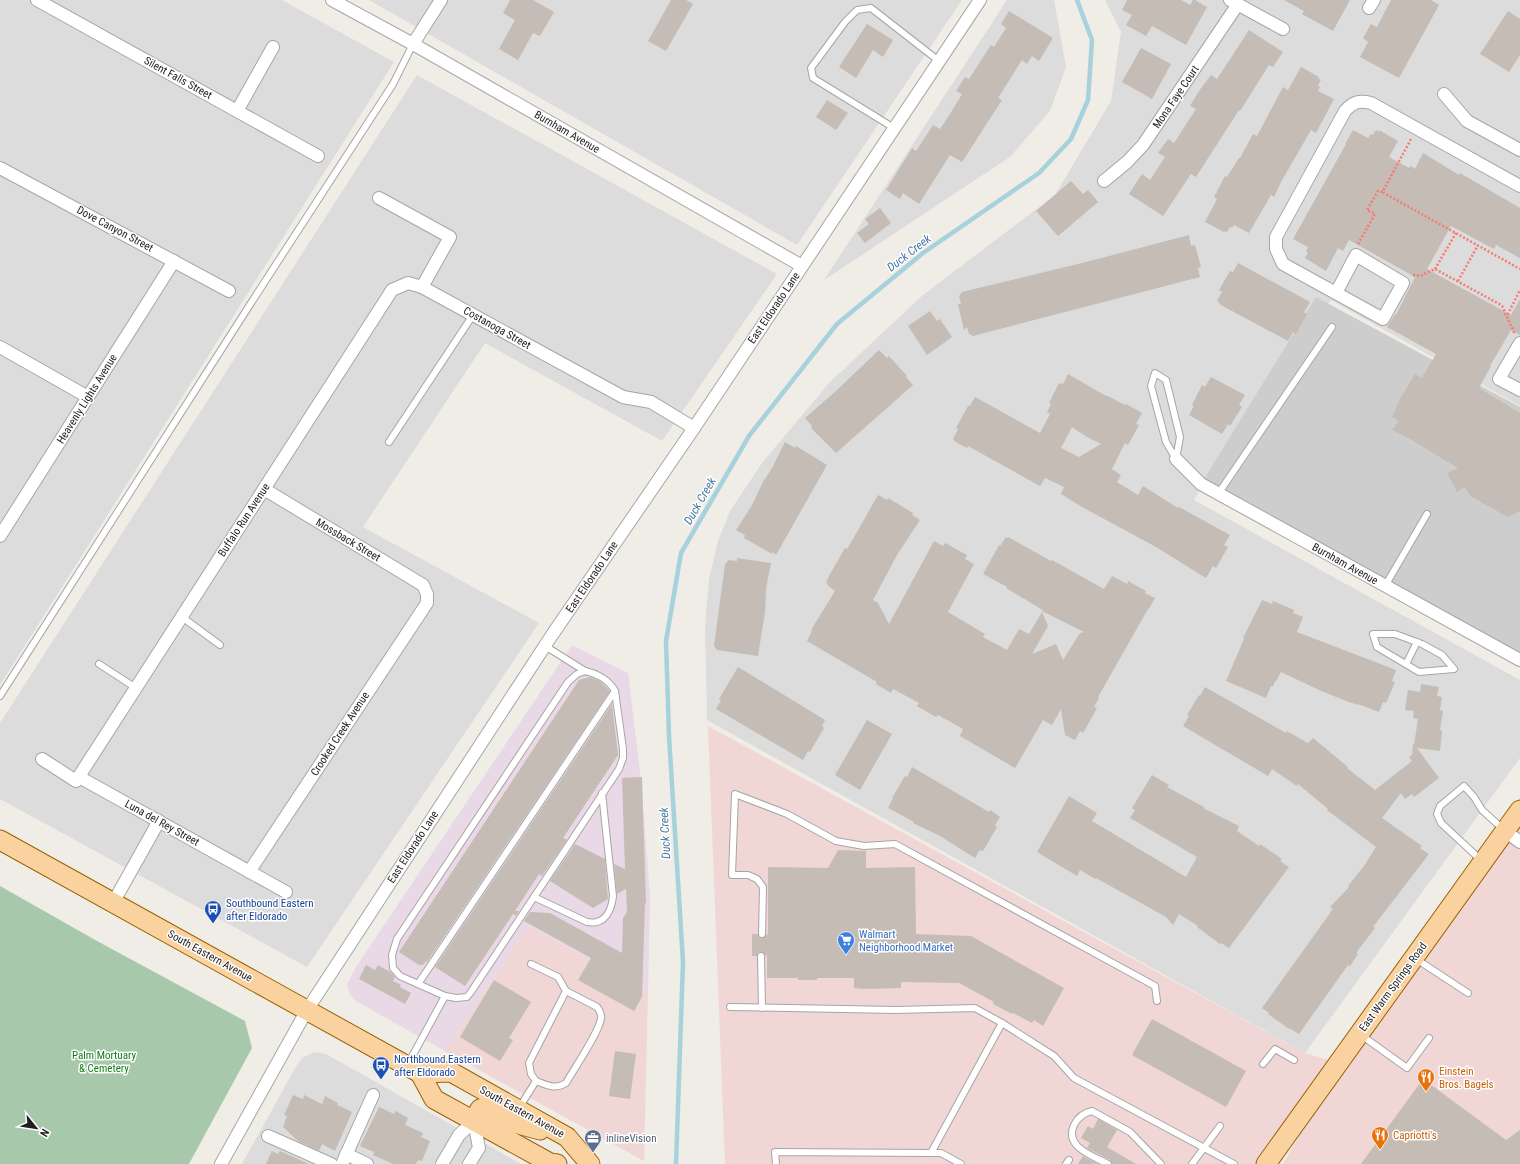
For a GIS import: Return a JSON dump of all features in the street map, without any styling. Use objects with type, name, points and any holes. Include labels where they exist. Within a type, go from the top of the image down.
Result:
[{"type":"main road","name":"East Warm Springs Road","points":[[1266,1164],[1520,810]]},
{"type":"main road","name":"South Eastern Avenue","points":[[0,840],[414,1069],[451,1072],[515,1116],[567,1137],[590,1164]]},
{"type":"main road","points":[[414,1069],[434,1099],[550,1163],[557,1164]]},
{"type":"main road","points":[[474,1121],[480,1109],[484,1107],[515,1116]]},
{"type":"street","name":"Silent Falls Street","points":[[37,0],[318,156]]},
{"type":"street","name":"Burnham Avenue","points":[[332,0],[413,44],[802,266]]},
{"type":"street","points":[[413,44],[441,0]]},
{"type":"street","name":"East Eldorado Lane","points":[[221,1164],[306,1010],[545,646],[694,428],[980,0]]},
{"type":"street","points":[[1234,2],[1283,29]]},
{"type":"street","name":"Mona Faye Court","points":[[1104,181],[1127,162],[1143,145],[1234,2]]},
{"type":"street","points":[[237,111],[273,47]]},
{"type":"street","points":[[1444,94],[1467,121],[1520,150]]},
{"type":"street","points":[[1336,293],[1356,255],[1403,283],[1383,319],[1283,264],[1276,249],[1276,237],[1344,111],[1352,103],[1359,101],[1371,104],[1520,186]]},
{"type":"street","name":"Dove Canyon Street","points":[[0,168],[230,291]]},
{"type":"street","points":[[380,198],[450,237],[422,287]]},
{"type":"street","name":"Heavenly Lights Avenue","points":[[1,532],[174,262]]},
{"type":"street","name":"Buffalo Run Avenue","points":[[79,777],[392,290],[408,283],[422,287]]},
{"type":"street","name":"Costanoga Street","points":[[422,287],[623,397],[651,402],[694,428]]},
{"type":"street","points":[[1520,343],[1499,378],[1520,390]]},
{"type":"street","points":[[0,347],[88,397]]},
{"type":"street","name":"Burnham Avenue","points":[[1176,459],[1201,484],[1218,494],[1520,660]]},
{"type":"street","name":"Mossback Street","points":[[264,489],[423,585],[427,594]]},
{"type":"street","name":"Crooked Creek Avenue","points":[[249,872],[427,603],[427,594]]},
{"type":"street","name":"Luna del Rey Street","points":[[42,759],[76,781],[79,777],[286,892]]},
{"type":"street","points":[[113,903],[159,821]]},
{"type":"street","points":[[1505,831],[1520,842]]},
{"type":"street","points":[[367,1164],[344,1159],[373,1095]]},
{"type":"street","points":[[442,1164],[459,1135],[474,1121]]},
{"type":"street","points":[[469,1164],[479,1148],[474,1121]]},
{"type":"street","points":[[268,1136],[331,1164]]},
{"type":"lane","points":[[894,128],[813,78],[811,68],[845,22],[857,10],[871,8],[939,61]]},
{"type":"lane","points":[[0,696],[256,296],[394,84],[413,44]]},
{"type":"lane","points":[[389,442],[473,315]]},
{"type":"lane","points":[[1218,494],[1332,327]]},
{"type":"lane","points":[[1155,373],[1166,380],[1180,437],[1176,459],[1166,442],[1151,386],[1155,373]]},
{"type":"lane","points":[[1385,586],[1426,514]]},
{"type":"lane","points":[[182,617],[220,645]]},
{"type":"lane","points":[[1373,634],[1395,634],[1416,642],[1442,655],[1454,669],[1419,672],[1406,664],[1377,647],[1373,634]]},
{"type":"lane","points":[[1406,664],[1416,642]]},
{"type":"lane","points":[[545,646],[585,671],[596,674],[610,683],[614,691],[623,758],[619,769],[467,996],[456,998],[445,996],[400,976],[393,968],[392,954],[397,939],[568,682],[576,674],[585,671]]},
{"type":"lane","points":[[99,664],[136,688]]},
{"type":"lane","points":[[418,984],[614,691]]},
{"type":"lane","points":[[1483,862],[1440,823],[1437,814],[1440,806],[1464,786],[1474,797],[1482,810],[1505,831]]},
{"type":"lane","points":[[534,897],[587,922],[596,922],[604,917],[612,907],[613,896],[602,793]]},
{"type":"lane","points":[[762,934],[763,887],[757,879],[748,875],[732,875],[735,794],[787,814],[836,841],[864,846],[895,844],[1155,986],[1157,1001]]},
{"type":"lane","points":[[761,956],[762,1008]]},
{"type":"lane","points":[[1414,957],[1468,993]]},
{"type":"lane","points":[[531,964],[558,977],[566,991],[597,1007],[602,1018],[598,1030],[566,1083],[560,1086],[552,1087],[536,1081],[531,1074],[529,1063],[566,991]]},
{"type":"lane","points":[[414,1069],[445,996]]},
{"type":"lane","points":[[730,1007],[896,1010],[975,1008],[1002,1023],[1054,1056],[1074,1078],[1234,1164]]},
{"type":"lane","points":[[931,1153],[1002,1023]]},
{"type":"lane","points":[[1359,1034],[1407,1068],[1429,1038]]},
{"type":"lane","points":[[1264,1064],[1275,1049],[1294,1060]]},
{"type":"lane","points":[[515,1116],[536,1081]]},
{"type":"lane","points":[[1108,1164],[1077,1147],[1072,1140],[1071,1130],[1076,1119],[1085,1112],[1092,1111],[1130,1132],[1161,1164]]},
{"type":"lane","points":[[1192,1164],[1220,1126]]},
{"type":"lane","points":[[776,1164],[775,1152],[941,1153],[961,1164]]},
{"type":"path","points":[[1383,192],[1417,129]]},
{"type":"path","points":[[1356,255],[1360,248],[1356,246],[1375,214],[1368,210],[1378,192],[1383,192],[1520,269]]},
{"type":"path","points":[[1403,283],[1414,274],[1420,276],[1435,269],[1456,233]]},
{"type":"path","points":[[1458,281],[1478,246]]},
{"type":"path","points":[[1435,269],[1501,305],[1513,328],[1514,337],[1520,343]]},
{"type":"path","points":[[1507,317],[1520,290]]},
{"type":"shaded area","points":[[0,0],[282,0],[394,62],[0,685]]},
{"type":"shaded area","points":[[369,0],[962,0],[797,245]]},
{"type":"shaded area","points":[[1007,0],[1054,0],[1066,67],[1050,111],[1010,157],[824,280]]},
{"type":"shaded area","points":[[1105,0],[1520,0],[1520,406],[1331,300],[1212,470],[1194,500],[1520,680],[1520,758],[1305,1053],[707,720],[705,626],[709,579],[718,541],[730,511],[762,463],[829,383],[923,295],[1055,195],[1111,101],[1121,32]]},
{"type":"shaded area","points":[[417,75],[777,274],[662,441],[485,343],[363,527],[539,623],[307,967],[0,799],[0,723]]},
{"type":"shaded area","points":[[1316,297],[1520,407],[1520,660],[1201,484]]},
{"type":"shaded area","points":[[572,645],[628,673],[640,771],[650,895],[648,991],[529,926],[445,1051],[354,1000],[347,985],[356,967]]},
{"type":"shaded area","points":[[708,726],[1305,1053],[1338,1063],[1266,1164],[725,1164]]},
{"type":"shaded area","points":[[1520,810],[1520,1164],[1283,1164],[1359,1034]]},
{"type":"shaded area","points":[[529,926],[648,991],[644,1161],[445,1051]]},
{"type":"shaded area","points":[[314,1052],[326,1054],[521,1164],[242,1164],[294,1070],[302,1058]]},
{"type":"green space","name":"Palm Mortuary & Cemetery","points":[[0,886],[97,941],[245,1021],[252,1048],[189,1164],[0,1164]]},
{"type":"building","points":[[510,0],[533,0],[554,12],[540,36],[533,33],[518,60],[499,49],[515,20],[503,13]]},
{"type":"building","points":[[671,0],[686,0],[693,4],[666,51],[648,41]]},
{"type":"building","points":[[1127,0],[1181,0],[1190,5],[1193,0],[1195,0],[1207,7],[1186,45],[1152,26],[1146,36],[1126,25],[1132,15],[1122,10]]},
{"type":"building","points":[[1284,0],[1350,0],[1333,31],[1302,14],[1304,11]]},
{"type":"building","points":[[1391,0],[1431,0],[1439,5],[1399,78],[1360,57],[1368,42],[1363,38],[1371,24],[1377,27]]},
{"type":"building","points":[[1009,11],[1053,38],[1039,61],[1032,56],[1027,64],[1022,60],[998,98],[1002,100],[962,162],[950,155],[919,204],[903,193],[900,199],[886,190],[912,148],[916,151],[933,125],[940,129],[962,94],[956,91],[965,77],[969,79],[991,45],[994,47],[1006,28],[1001,24]]},
{"type":"building","points":[[1508,11],[1520,19],[1520,55],[1509,72],[1480,54]]},
{"type":"building","points":[[867,24],[893,40],[883,57],[873,50],[856,78],[839,67]]},
{"type":"building","points":[[1249,30],[1283,52],[1273,67],[1269,65],[1196,177],[1191,174],[1163,216],[1129,194],[1142,174],[1150,180],[1165,157],[1158,153],[1168,139],[1174,143],[1196,109],[1190,106],[1199,91],[1211,75],[1217,79]]},
{"type":"building","points":[[1141,48],[1171,64],[1152,99],[1122,82]]},
{"type":"building","points":[[1301,67],[1319,77],[1318,78],[1321,80],[1318,85],[1320,87],[1318,91],[1334,99],[1316,133],[1311,130],[1274,197],[1271,195],[1249,233],[1234,225],[1232,228],[1230,227],[1227,232],[1224,232],[1205,222],[1217,199],[1214,197],[1225,176],[1227,177],[1240,158],[1253,134],[1257,136],[1283,87],[1288,90]]},
{"type":"building","points":[[827,100],[848,113],[836,130],[816,117]]},
{"type":"building","points":[[1353,130],[1368,138],[1371,134],[1373,135],[1376,130],[1379,132],[1379,130],[1398,141],[1389,157],[1409,168],[1411,166],[1415,169],[1423,153],[1459,175],[1460,173],[1520,208],[1520,258],[1496,245],[1494,249],[1451,226],[1427,269],[1511,315],[1520,299],[1520,335],[1511,330],[1479,388],[1520,413],[1520,511],[1508,517],[1470,496],[1465,487],[1457,492],[1447,473],[1458,468],[1392,430],[1399,421],[1392,417],[1400,399],[1415,374],[1422,378],[1436,354],[1387,327],[1397,313],[1415,277],[1349,240],[1343,251],[1338,248],[1326,271],[1305,258],[1308,253],[1306,251],[1308,247],[1293,239]]},
{"type":"building","points":[[1071,181],[1083,194],[1088,190],[1098,202],[1058,236],[1036,211]]},
{"type":"building","points":[[880,208],[891,223],[865,243],[857,233],[869,224],[865,219]]},
{"type":"building","points":[[1189,235],[1191,246],[1195,245],[1201,267],[1198,268],[1200,277],[973,336],[969,334],[967,327],[964,330],[958,304],[961,304],[959,296],[962,292]]},
{"type":"building","points":[[1238,263],[1310,302],[1304,312],[1307,314],[1296,334],[1293,332],[1288,341],[1219,304],[1220,303],[1217,301],[1222,292],[1219,290],[1230,271],[1233,272]]},
{"type":"building","points":[[930,311],[937,321],[940,319],[952,337],[927,355],[908,326]]},
{"type":"building","points":[[879,350],[887,358],[889,356],[913,385],[836,453],[811,428],[812,426],[805,418]]},
{"type":"building","points":[[1068,374],[1106,396],[1125,405],[1126,404],[1142,413],[1136,424],[1139,425],[1128,445],[1125,443],[1112,469],[1121,475],[1117,482],[1138,495],[1143,486],[1178,508],[1179,507],[1230,535],[1224,545],[1228,547],[1216,568],[1213,566],[1206,578],[1156,547],[1061,494],[1064,487],[1045,478],[1040,486],[968,446],[967,448],[957,443],[953,439],[958,429],[956,428],[968,406],[970,406],[975,397],[1040,433],[1050,414],[1047,412],[1051,404],[1049,403],[1059,383],[1063,384]],"holes":[[[1072,427],[1101,444],[1079,457],[1061,448]]]},
{"type":"building","points":[[1211,377],[1245,395],[1239,405],[1242,407],[1230,426],[1228,424],[1222,434],[1189,415],[1194,406],[1192,405],[1202,385],[1205,387]]},
{"type":"building","points":[[785,442],[795,448],[796,446],[827,465],[776,555],[773,552],[772,554],[744,538],[745,535],[736,530],[751,507]]},
{"type":"building","points":[[878,495],[887,500],[888,498],[913,513],[912,515],[920,520],[897,555],[873,600],[878,603],[889,624],[934,541],[943,546],[945,543],[967,555],[965,559],[974,564],[948,612],[985,634],[983,637],[1007,650],[1019,629],[1029,634],[1042,612],[1048,626],[1032,654],[1056,644],[1063,660],[1080,633],[1084,632],[1042,611],[1043,610],[1006,588],[1007,587],[983,574],[999,545],[1000,546],[1006,537],[1051,561],[1052,560],[1104,589],[1112,576],[1127,584],[1128,581],[1155,598],[1098,697],[1099,698],[1094,707],[1097,708],[1083,733],[1080,731],[1075,740],[1065,735],[1061,709],[1052,725],[1043,720],[1015,768],[960,736],[963,729],[938,715],[936,717],[917,706],[919,703],[893,689],[891,693],[876,684],[877,682],[807,641],[812,631],[811,630],[835,591],[826,583],[830,574],[845,548],[847,549]]},
{"type":"building","points":[[737,558],[771,563],[766,589],[765,612],[758,656],[717,650],[714,646],[725,564],[729,560],[737,561]]},
{"type":"building","points":[[1262,600],[1272,604],[1273,601],[1294,610],[1293,613],[1303,617],[1297,632],[1396,670],[1392,681],[1395,682],[1386,703],[1383,702],[1379,712],[1319,690],[1281,672],[1273,686],[1271,686],[1266,698],[1226,681],[1244,639],[1243,638]]},
{"type":"building","points":[[738,667],[825,720],[822,726],[824,728],[810,752],[808,751],[803,760],[716,709],[721,700],[719,699]]},
{"type":"building","points":[[590,677],[600,681],[610,691],[427,962],[426,961],[423,965],[419,965],[399,952],[579,680]]},
{"type":"building","points":[[1421,684],[1439,687],[1437,696],[1442,697],[1440,710],[1443,711],[1440,730],[1442,731],[1440,751],[1417,748],[1439,778],[1414,797],[1412,794],[1405,799],[1401,793],[1382,818],[1422,846],[1420,848],[1429,854],[1373,927],[1375,928],[1356,953],[1358,954],[1350,966],[1348,965],[1299,1034],[1289,1029],[1262,1008],[1333,909],[1330,907],[1349,887],[1348,886],[1364,866],[1376,847],[1327,810],[1328,809],[1298,784],[1297,786],[1272,769],[1268,776],[1183,726],[1189,716],[1187,715],[1205,687],[1286,733],[1287,731],[1308,743],[1313,738],[1375,790],[1412,761],[1409,757],[1412,755],[1418,719],[1413,718],[1414,711],[1405,710],[1408,690],[1420,692]]},
{"type":"building","points":[[612,704],[618,755],[563,838],[567,840],[542,876],[539,874],[515,911],[519,911],[516,916],[513,914],[465,986],[435,967]]},
{"type":"building","points":[[867,720],[892,734],[860,790],[835,775]]},
{"type":"building","points":[[912,767],[1000,817],[995,825],[997,827],[983,851],[980,850],[975,858],[940,836],[913,823],[914,822],[888,808],[892,798],[905,776],[907,777]]},
{"type":"building","points":[[1152,775],[1169,785],[1167,787],[1204,807],[1203,808],[1239,826],[1237,831],[1282,859],[1280,861],[1289,867],[1229,948],[1221,943],[1220,944],[1197,927],[1198,926],[1179,914],[1173,925],[1166,917],[1096,878],[1095,879],[1080,870],[1077,876],[1037,852],[1069,796],[1097,813],[1092,821],[1186,877],[1197,857],[1130,818],[1135,810],[1132,808]]},
{"type":"building","points":[[642,777],[646,903],[642,997],[634,1011],[578,980],[591,958],[524,921],[530,912],[550,913],[622,953],[623,918],[627,912],[626,889],[617,894],[614,864],[625,869],[622,778]]},
{"type":"building","points":[[575,844],[605,859],[608,899],[593,908],[550,881]]},
{"type":"building","points":[[838,850],[866,851],[866,868],[915,867],[916,934],[971,936],[1064,988],[1043,1026],[1034,1020],[1032,1023],[1013,1013],[1012,1014],[993,1004],[994,1002],[959,983],[901,982],[901,988],[864,989],[854,988],[854,978],[817,978],[817,980],[798,980],[798,978],[767,978],[767,956],[761,952],[758,952],[757,956],[752,956],[752,934],[758,934],[759,938],[762,938],[768,934],[768,867],[828,868]]},
{"type":"building","points":[[366,965],[375,970],[378,965],[390,972],[395,977],[393,981],[411,993],[405,1004],[359,979]]},
{"type":"building","points":[[494,980],[531,1002],[509,1038],[513,1040],[500,1061],[460,1037]]},
{"type":"building","points":[[1152,1019],[1246,1071],[1226,1107],[1132,1055]]},
{"type":"building","points":[[615,1051],[636,1054],[630,1099],[609,1096]]},
{"type":"building","points":[[1423,1079],[1506,1140],[1520,1130],[1520,1164],[1361,1164]]},
{"type":"building","points":[[293,1095],[303,1099],[304,1095],[322,1104],[325,1096],[338,1103],[337,1105],[352,1112],[335,1151],[322,1144],[319,1151],[298,1141],[283,1127],[287,1116],[284,1115]]},
{"type":"building","points":[[379,1107],[394,1114],[396,1111],[408,1118],[405,1125],[423,1133],[421,1137],[430,1141],[422,1161],[418,1160],[416,1164],[393,1164],[373,1155],[374,1152],[360,1146]]},
{"type":"building","points":[[1098,1119],[1117,1130],[1107,1147],[1136,1164],[1112,1164],[1110,1160],[1087,1148],[1090,1143],[1081,1138],[1088,1126],[1093,1129]]},
{"type":"building","points":[[272,1151],[278,1154],[280,1151],[309,1164],[266,1164]]},
{"type":"building","points":[[1083,1156],[1086,1158],[1098,1164],[1078,1164]]},
{"type":"waterway","name":"Duck Creek","points":[[676,1164],[683,962],[669,736],[666,641],[681,553],[749,436],[837,324],[923,253],[1039,173],[1071,139],[1088,100],[1092,40],[1077,0]]},
{"type":"place","name":"Southbound Eastern after Eldorado","points":[[213,924]]},
{"type":"place","name":"Walmart Neighborhood Market","points":[[846,955]]},
{"type":"place","name":"Northbound Eastern after Eldorado","points":[[381,1080]]},
{"type":"place","name":"Einstein Bros. Bagels","points":[[1426,1092]]},
{"type":"place","name":"Capriotti's","points":[[1380,1150]]},
{"type":"place","name":"inlineVision","points":[[593,1153]]}]
